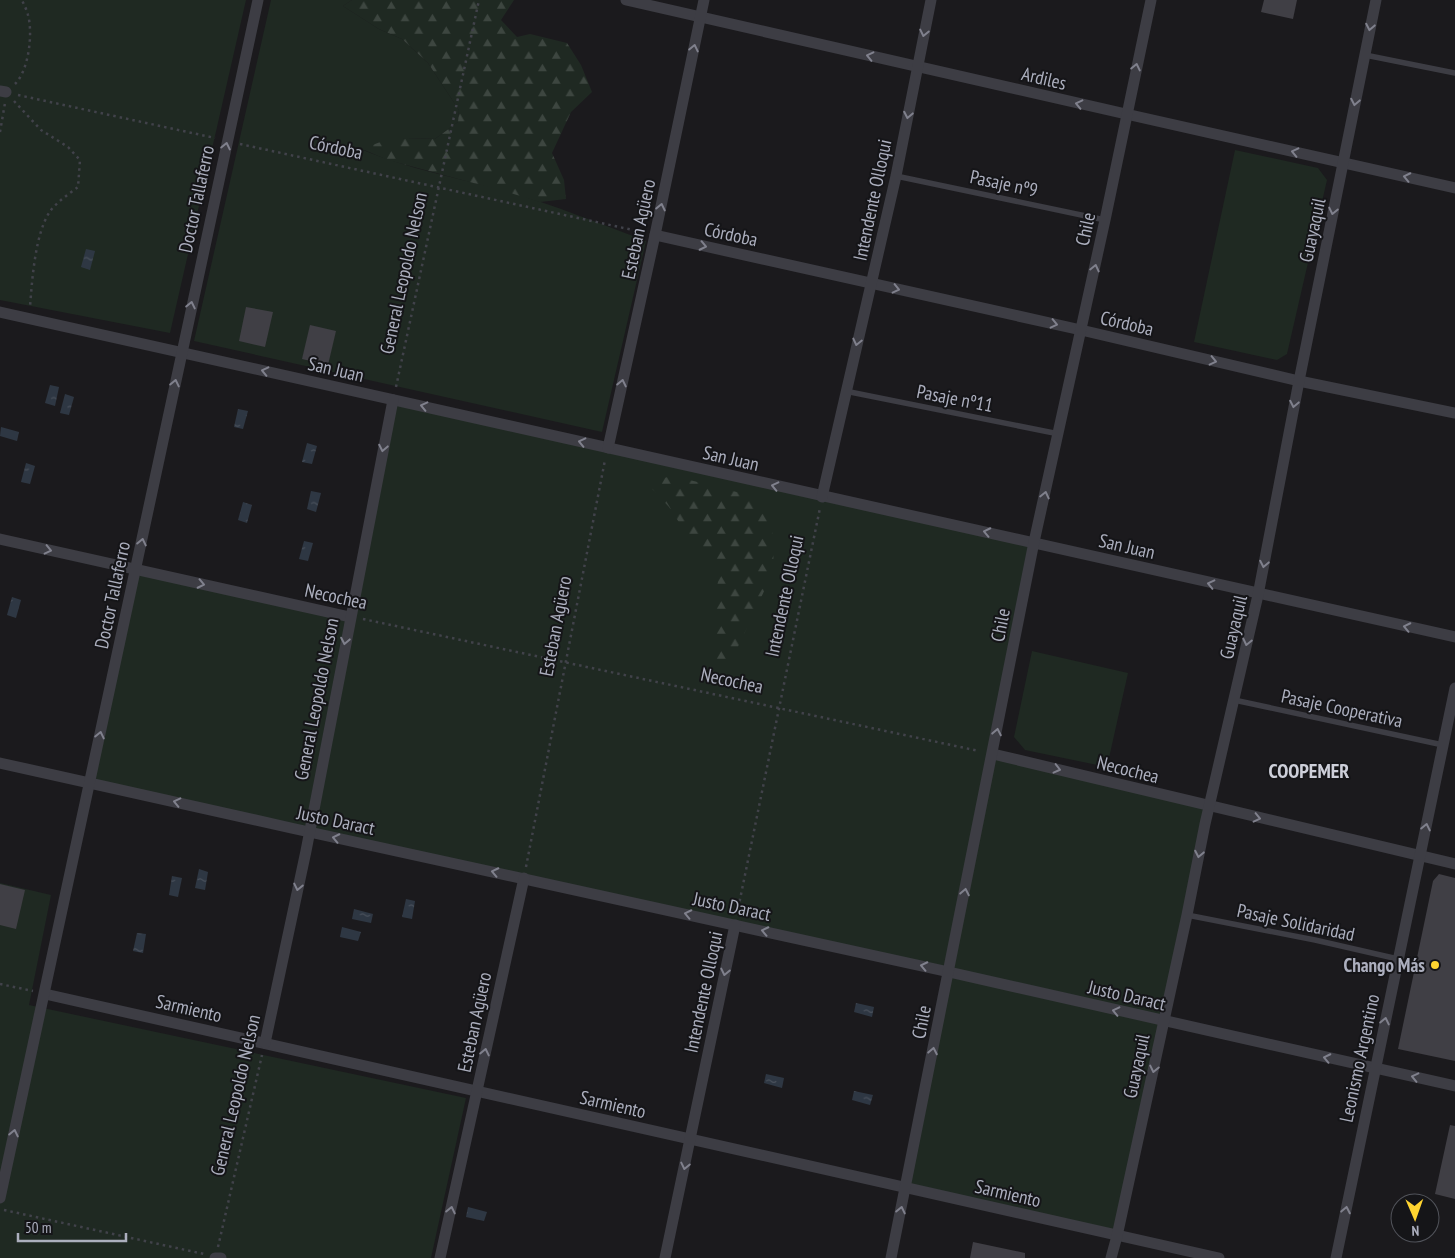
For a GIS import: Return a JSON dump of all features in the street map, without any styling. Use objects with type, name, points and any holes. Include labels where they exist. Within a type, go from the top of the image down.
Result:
[{"type":"street","name":"Doctor Tallaferro","points":[[0,1198],[258,0]]},
{"type":"street","name":"Ardiles","points":[[626,0],[1455,188]]},
{"type":"street","name":"Esteban Agüero","points":[[608,448],[704,0]]},
{"type":"street","name":"Intendente Olloqui","points":[[822,497],[896,176],[931,0]]},
{"type":"street","name":"Chile","points":[[891,1258],[1034,542],[1059,434],[1151,0]]},
{"type":"street","name":"Guayaquil","points":[[1111,1258],[1164,1022],[1209,806],[1258,595],[1298,381],[1376,0]]},
{"type":"street","name":"Córdoba","points":[[655,235],[1081,330],[1298,381],[1455,413]]},
{"type":"street","name":"San Juan","points":[[0,312],[822,497],[1034,542],[1258,595],[1455,638]]},
{"type":"street","name":"General Leopoldo Nelson","points":[[265,1044],[393,400]]},
{"type":"street","name":"Necochea","points":[[0,539],[350,616]]},
{"type":"street","name":"Leonismo Argentino","points":[[1336,1258],[1455,688]]},
{"type":"street","name":"Necochea","points":[[993,754],[1455,864]]},
{"type":"street","name":"Justo Daract","points":[[0,763],[949,972],[1164,1022],[1455,1086]]},
{"type":"street","name":"Esteban Agüero","points":[[440,1258],[524,878]]},
{"type":"street","name":"Intendente Olloqui","points":[[665,1258],[735,925]]},
{"type":"street","name":"Sarmiento","points":[[45,994],[1219,1258]]},
{"type":"lane","points":[[1365,54],[1455,73]]},
{"type":"lane","name":"Pasaje nº9","points":[[896,176],[1105,220]]},
{"type":"lane","name":"Pasaje nº11","points":[[845,391],[1059,434]]},
{"type":"lane","name":"Pasaje Cooperativa","points":[[1234,700],[1443,745]]},
{"type":"lane","name":"Pasaje Solidaridad","points":[[1187,915],[1315,940],[1398,959]]},
{"type":"path","points":[[0,132],[3,92],[18,81],[28,57],[29,15],[22,0]]},
{"type":"path","name":"General Leopoldo Nelson","points":[[393,400],[480,0]]},
{"type":"path","points":[[3,92],[41,130],[68,147],[80,160],[78,187],[49,212],[42,230],[32,271],[29,319]]},
{"type":"path","name":"Córdoba","points":[[3,92],[655,235]]},
{"type":"path","name":"Esteban Agüero","points":[[524,878],[608,448]]},
{"type":"path","name":"Intendente Olloqui","points":[[735,925],[822,497]]},
{"type":"path","name":"Necochea","points":[[350,616],[993,754]]},
{"type":"path","points":[[0,984],[45,994]]},
{"type":"path","name":"General Leopoldo Nelson","points":[[217,1258],[265,1044]]},
{"type":"path","points":[[0,1209],[217,1258]]},
{"type":"green space","points":[[0,0],[246,0],[170,333],[0,300]]},
{"type":"green space","points":[[271,0],[352,0],[343,6],[379,29],[402,39],[428,63],[459,110],[458,122],[435,139],[406,138],[363,150],[416,168],[524,196],[646,241],[602,432],[194,341]]},
{"type":"green space","points":[[352,0],[514,0],[501,20],[517,37],[530,34],[567,43],[581,65],[592,92],[571,112],[552,153],[564,180],[566,199],[540,202],[388,160],[362,149],[383,141],[406,138],[435,139],[458,122],[459,110],[428,63],[402,39],[379,29],[343,6]]},
{"type":"green space","points":[[1235,150],[1318,168],[1327,180],[1287,354],[1277,360],[1194,342]]},
{"type":"green space","points":[[393,400],[1034,542],[993,754],[1209,806],[1117,1236],[906,1188],[949,972],[90,782],[136,569],[350,616]]},
{"type":"green space","points":[[674,476],[768,500],[772,528],[774,570],[729,666],[716,659],[712,616],[718,581],[705,554],[688,536],[669,507],[645,481]]},
{"type":"green space","points":[[1032,651],[1128,673],[1107,767],[1025,750],[1014,737]]},
{"type":"green space","points":[[0,883],[51,895],[29,1005],[466,1098],[431,1258],[0,1258]]},
{"type":"water","points":[[86,249],[95,251],[90,270],[81,267]]},
{"type":"water","points":[[50,385],[59,387],[55,406],[45,403]]},
{"type":"water","points":[[65,394],[74,397],[69,415],[60,413]]},
{"type":"water","points":[[238,409],[248,411],[243,429],[234,427]]},
{"type":"water","points":[[1,427],[19,432],[17,441],[0,436]]},
{"type":"water","points":[[307,443],[317,446],[312,464],[302,462]]},
{"type":"water","points":[[26,463],[35,466],[30,484],[21,482]]},
{"type":"water","points":[[311,491],[321,493],[316,512],[307,509]]},
{"type":"water","points":[[243,502],[252,505],[247,523],[238,520]]},
{"type":"water","points":[[304,541],[313,543],[308,561],[299,559]]},
{"type":"water","points":[[12,597],[21,600],[16,618],[7,615]]},
{"type":"water","points":[[199,869],[208,872],[205,890],[195,888]]},
{"type":"water","points":[[172,876],[182,878],[178,897],[169,895]]},
{"type":"water","points":[[406,899],[415,901],[412,919],[402,917]]},
{"type":"water","points":[[354,909],[373,914],[371,923],[352,919]]},
{"type":"water","points":[[342,927],[361,932],[358,941],[340,937]]},
{"type":"water","points":[[137,933],[146,934],[143,953],[133,951]]},
{"type":"water","points":[[856,1003],[874,1007],[872,1017],[854,1012]]},
{"type":"water","points":[[766,1074],[784,1078],[782,1088],[764,1083]]},
{"type":"water","points":[[854,1091],[873,1095],[870,1105],[852,1100]]},
{"type":"water","points":[[468,1207],[487,1212],[484,1221],[466,1217]]},
{"type":"building","points":[[1264,0],[1297,0],[1293,19],[1261,12]]},
{"type":"building","points":[[246,307],[273,312],[265,347],[239,341]]},
{"type":"building","points":[[310,325],[336,331],[328,365],[302,359]]},
{"type":"building","name":"Chango Más","points":[[1439,874],[1455,878],[1455,1061],[1398,1049],[1433,881]]},
{"type":"building","points":[[0,884],[25,890],[16,929],[0,925]]},
{"type":"building","points":[[1450,1125],[1455,1126],[1455,1199],[1435,1193]]},
{"type":"building","points":[[973,1242],[1025,1253],[1025,1258],[970,1258]]},
{"type":"place","name":"Chango Más","points":[[1435,965]]},
{"type":"district","name":"COOPEMER","points":[[1309,771]]}]
